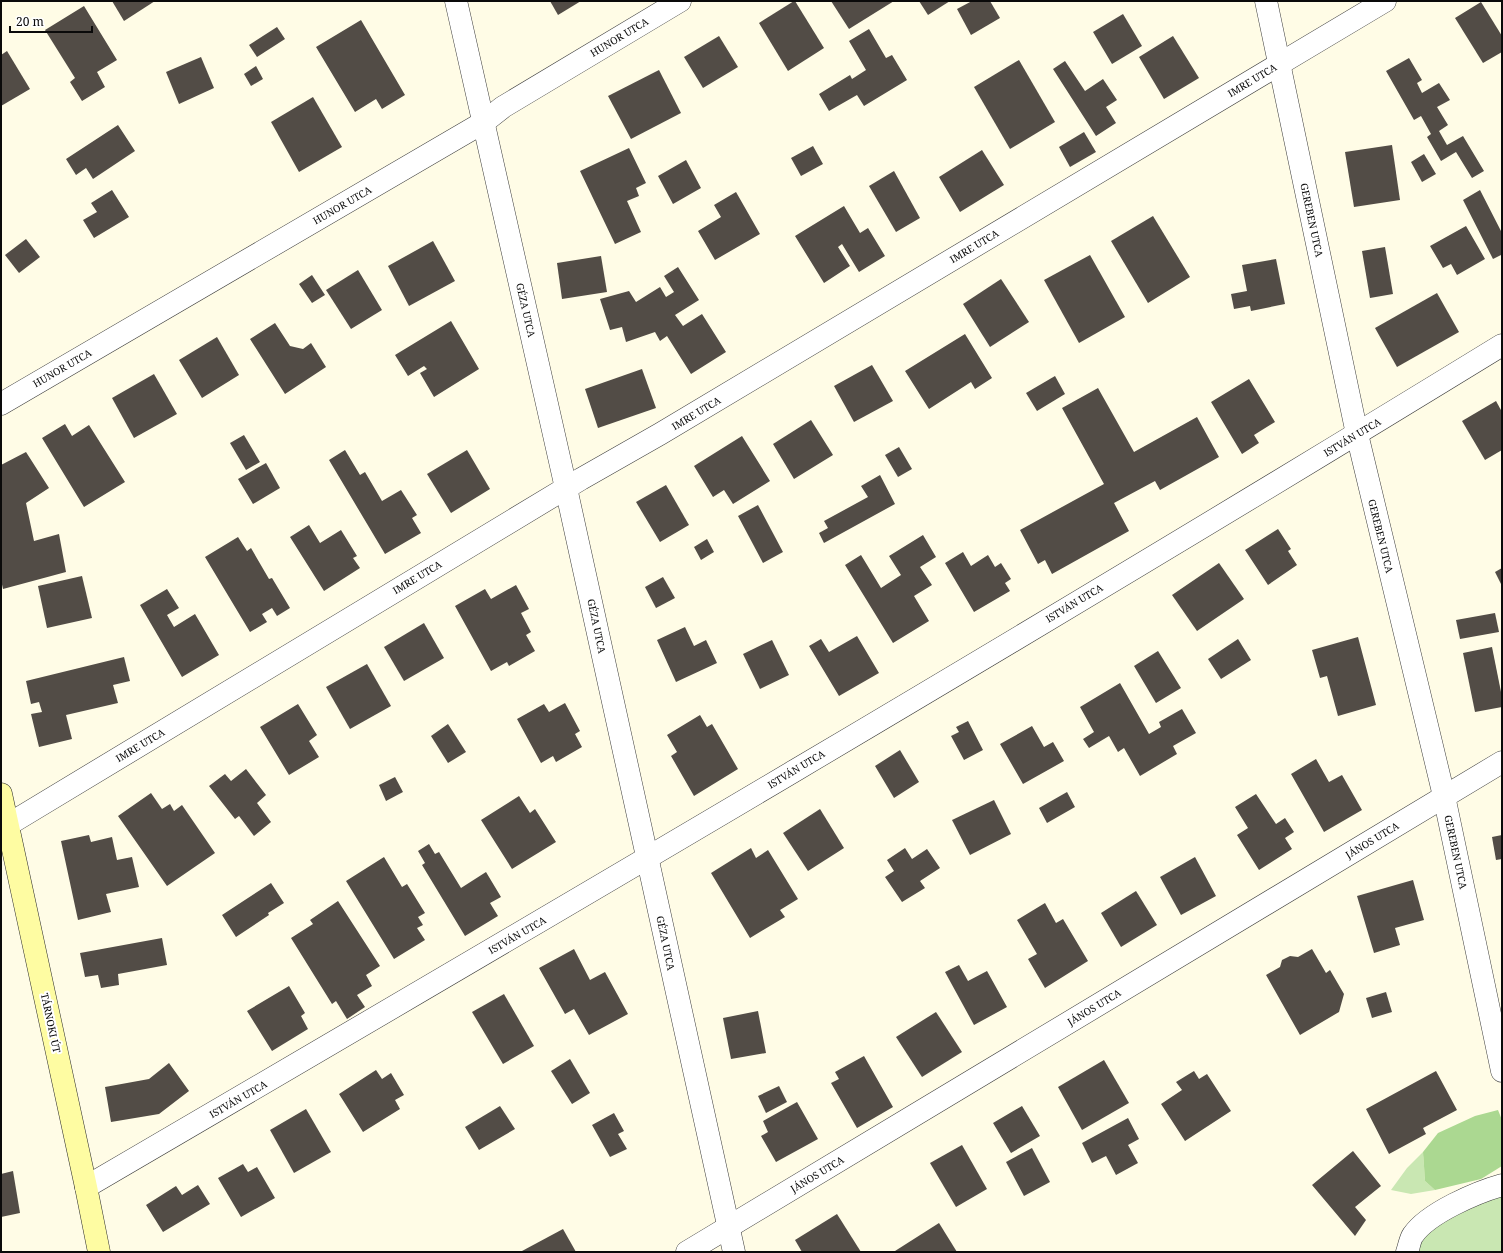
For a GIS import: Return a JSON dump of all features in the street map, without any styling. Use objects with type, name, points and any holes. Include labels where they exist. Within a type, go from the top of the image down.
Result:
[{"type":"street","name":"GÉZA UTCA","points":[[456,1],[566,488],[734,1252]]},
{"type":"street","name":"HUNOR UTCA","points":[[1,404],[484,122],[503,107],[680,1]]},
{"type":"street","name":"GEREBEN UTCA","points":[[1266,1],[1357,434],[1444,796],[1502,1071]]},
{"type":"street","name":"IMRE UTCA","points":[[4,827],[566,488],[667,430],[1385,1]]},
{"type":"street","name":"ISTVÁN UTCA","points":[[86,1187],[648,858],[1502,346]]},
{"type":"street","name":"JÁNOS UTCA","points":[[687,1252],[1502,762]]},
{"type":"street","name":"TÁRNOKI ÚT","points":[[1,794],[4,827],[86,1187],[98,1252]]},
{"type":"street","points":[[1407,1252],[1413,1235],[1433,1216],[1455,1204],[1502,1185]]},
{"type":"green space","points":[[1498,1110],[1502,1120],[1502,1166],[1481,1179],[1435,1190],[1425,1181],[1423,1152],[1438,1133],[1475,1116]]},
{"type":"green space","points":[[1423,1152],[1425,1181],[1435,1190],[1411,1194],[1391,1190],[1407,1168]]},
{"type":"green space","points":[[1502,1193],[1502,1252],[1414,1252],[1427,1230]]},
{"type":"building","points":[[112,1],[155,1],[124,21]]},
{"type":"building","points":[[550,1],[581,1],[558,15]]},
{"type":"building","points":[[794,1],[824,48],[788,71],[759,23]]},
{"type":"building","points":[[831,1],[894,1],[849,29]]},
{"type":"building","points":[[919,1],[950,1],[928,15]]},
{"type":"building","points":[[972,1],[990,1],[1000,18],[971,35],[957,9]]},
{"type":"building","points":[[1481,2],[1502,36],[1502,52],[1483,63],[1455,18]]},
{"type":"building","points":[[84,6],[117,60],[97,72],[105,87],[82,101],[70,82],[75,78],[45,30]]},
{"type":"building","points":[[1123,14],[1142,46],[1112,64],[1093,32]]},
{"type":"building","points":[[361,20],[405,95],[382,109],[376,99],[355,112],[316,47]]},
{"type":"building","points":[[277,27],[285,39],[257,57],[249,45]]},
{"type":"building","points":[[869,29],[886,58],[892,55],[907,80],[864,106],[857,95],[829,111],[819,94],[850,75],[852,79],[866,70],[849,41]]},
{"type":"building","points":[[719,36],[738,67],[703,88],[684,57]]},
{"type":"building","points":[[1173,36],[1199,78],[1164,99],[1139,57]]},
{"type":"building","points":[[7,51],[30,89],[1,106],[1,55]]},
{"type":"building","points":[[201,57],[214,88],[179,104],[166,72]]},
{"type":"building","points":[[1409,58],[1422,80],[1417,83],[1422,93],[1439,83],[1450,100],[1437,107],[1448,125],[1439,131],[1447,145],[1463,136],[1484,171],[1472,178],[1456,152],[1441,161],[1427,137],[1431,134],[1421,116],[1414,120],[1386,71]]},
{"type":"building","points":[[1019,60],[1055,122],[1010,149],[974,87]]},
{"type":"building","points":[[1065,61],[1085,91],[1103,79],[1117,100],[1106,107],[1116,123],[1096,136],[1053,69]]},
{"type":"building","points":[[256,66],[263,79],[251,86],[244,74]]},
{"type":"building","points":[[659,70],[681,113],[631,139],[608,96]]},
{"type":"building","points":[[313,97],[342,147],[299,172],[271,122]]},
{"type":"building","points":[[118,125],[135,151],[93,179],[86,168],[76,175],[66,159]]},
{"type":"building","points":[[1084,132],[1096,152],[1070,167],[1059,147]]},
{"type":"building","points":[[1392,145],[1400,200],[1354,207],[1345,152]]},
{"type":"building","points":[[813,146],[823,164],[801,176],[791,158]]},
{"type":"building","points":[[629,148],[646,183],[636,188],[639,196],[627,201],[641,232],[615,244],[580,171]]},
{"type":"building","points":[[982,150],[1004,185],[960,212],[939,177]]},
{"type":"building","points":[[1424,154],[1436,174],[1422,182],[1411,162]]},
{"type":"building","points":[[686,160],[701,188],[673,204],[658,176]]},
{"type":"building","points":[[894,171],[920,218],[896,232],[869,186]]},
{"type":"building","points":[[112,190],[129,217],[94,238],[83,220],[97,212],[91,203]]},
{"type":"building","points":[[1480,190],[1502,233],[1502,257],[1501,255],[1493,259],[1463,200]]},
{"type":"building","points":[[736,192],[760,234],[715,260],[698,231],[721,217],[714,205]]},
{"type":"building","points":[[844,206],[860,233],[868,228],[885,256],[859,272],[842,244],[838,247],[850,266],[824,283],[795,236]]},
{"type":"building","points":[[1153,216],[1190,277],[1148,303],[1111,241]]},
{"type":"building","points":[[1466,226],[1485,259],[1457,275],[1451,264],[1443,268],[1430,246]]},
{"type":"building","points":[[26,239],[40,257],[19,273],[5,255]]},
{"type":"building","points":[[433,241],[455,281],[409,306],[388,266]]},
{"type":"building","points":[[1385,247],[1393,294],[1370,298],[1362,251]]},
{"type":"building","points":[[1090,255],[1125,317],[1079,343],[1044,280]]},
{"type":"building","points":[[601,256],[607,292],[562,299],[557,263]]},
{"type":"building","points":[[1276,259],[1285,304],[1251,311],[1250,306],[1234,309],[1231,294],[1247,291],[1242,265]]},
{"type":"building","points":[[678,267],[699,300],[675,315],[683,326],[702,314],[726,352],[691,374],[667,336],[660,341],[655,332],[626,342],[622,327],[610,330],[600,299],[629,291],[636,302],[660,287],[666,297],[674,292],[664,276]]},
{"type":"building","points":[[358,270],[382,310],[351,329],[326,290]]},
{"type":"building","points":[[312,275],[325,295],[312,303],[299,284]]},
{"type":"building","points":[[1001,279],[1029,322],[990,347],[963,304]]},
{"type":"building","points":[[1437,293],[1459,332],[1397,367],[1375,328]]},
{"type":"building","points":[[451,321],[479,369],[434,397],[420,373],[427,369],[424,366],[408,376],[395,355]]},
{"type":"building","points":[[275,323],[290,346],[303,349],[311,343],[326,367],[285,394],[250,339]]},
{"type":"building","points":[[965,334],[992,378],[975,389],[971,382],[929,409],[905,371]]},
{"type":"building","points":[[217,337],[239,375],[202,398],[179,360]]},
{"type":"building","points":[[872,365],[893,401],[854,422],[834,386]]},
{"type":"building","points":[[642,369],[656,408],[598,428],[585,389]]},
{"type":"building","points":[[154,374],[177,414],[134,438],[112,398]]},
{"type":"building","points":[[1055,376],[1065,394],[1037,411],[1026,393]]},
{"type":"building","points":[[1249,379],[1275,422],[1254,435],[1259,443],[1242,454],[1211,402]]},
{"type":"building","points":[[1098,388],[1134,452],[1197,417],[1219,457],[1160,490],[1155,481],[1114,503],[1129,531],[1052,574],[1045,560],[1038,564],[1020,530],[1104,484],[1062,408]]},
{"type":"building","points":[[1496,401],[1502,412],[1502,450],[1485,460],[1462,421]]},
{"type":"building","points":[[811,420],[833,455],[794,479],[773,444]]},
{"type":"building","points":[[65,424],[72,436],[89,425],[125,482],[84,507],[42,438]]},
{"type":"building","points":[[244,435],[260,462],[246,470],[230,443]]},
{"type":"building","points":[[742,436],[770,481],[733,504],[724,490],[713,497],[694,466]]},
{"type":"building","points":[[899,447],[912,469],[898,477],[885,455]]},
{"type":"building","points":[[345,450],[360,475],[365,472],[382,501],[401,490],[417,515],[412,518],[421,533],[385,554],[329,460]]},
{"type":"building","points":[[467,450],[490,489],[451,513],[427,474]]},
{"type":"building","points":[[26,452],[49,488],[26,503],[34,541],[59,534],[66,572],[3,589],[1,580],[1,465]]},
{"type":"building","points":[[266,463],[280,488],[253,504],[238,479]]},
{"type":"building","points":[[880,475],[895,504],[824,543],[819,533],[828,528],[824,521],[868,497],[861,486]]},
{"type":"building","points":[[666,485],[689,525],[660,542],[636,502]]},
{"type":"building","points":[[758,505],[783,552],[763,563],[738,516]]},
{"type":"building","points":[[309,525],[320,543],[341,530],[357,556],[353,558],[360,568],[324,591],[290,537]]},
{"type":"building","points":[[1278,529],[1291,549],[1288,551],[1297,565],[1268,585],[1245,550]]},
{"type":"building","points":[[923,535],[936,557],[920,567],[932,585],[914,596],[929,621],[893,643],[845,565],[861,555],[881,588],[901,575],[889,556]]},
{"type":"building","points":[[238,537],[247,551],[251,548],[269,579],[272,578],[290,608],[277,616],[272,608],[262,614],[267,622],[250,632],[205,557]]},
{"type":"building","points":[[707,539],[714,552],[701,560],[694,547]]},
{"type":"building","points":[[963,552],[971,566],[988,555],[995,567],[1001,563],[1011,579],[1005,583],[1010,591],[974,612],[945,563]]},
{"type":"building","points":[[1219,563],[1244,599],[1197,631],[1172,595]]},
{"type":"building","points":[[1502,568],[1502,586],[1495,572]]},
{"type":"building","points":[[82,576],[92,618],[47,628],[38,586]]},
{"type":"building","points":[[663,577],[675,598],[656,608],[645,587]]},
{"type":"building","points":[[516,585],[529,609],[521,613],[531,632],[526,635],[535,651],[509,666],[507,662],[491,671],[455,606],[485,589],[491,599]]},
{"type":"building","points":[[167,589],[179,608],[167,615],[174,627],[195,614],[219,655],[182,677],[140,605]]},
{"type":"building","points":[[1495,613],[1499,632],[1460,639],[1456,620]]},
{"type":"building","points":[[424,623],[444,658],[404,681],[384,647]]},
{"type":"building","points":[[685,627],[694,646],[706,640],[717,663],[676,682],[657,640]]},
{"type":"building","points":[[857,636],[879,673],[839,696],[809,646],[821,639],[829,652]]},
{"type":"building","points":[[1358,637],[1376,705],[1338,716],[1327,676],[1320,678],[1312,650]]},
{"type":"building","points":[[1238,639],[1251,660],[1221,679],[1208,659]]},
{"type":"building","points":[[772,640],[789,675],[760,689],[743,654]]},
{"type":"building","points":[[1492,647],[1502,697],[1502,707],[1475,712],[1463,653]]},
{"type":"building","points":[[1158,651],[1181,688],[1156,703],[1134,666]]},
{"type":"building","points":[[124,657],[130,681],[113,685],[118,703],[66,715],[72,739],[39,747],[31,714],[42,712],[39,702],[31,704],[26,681]]},
{"type":"building","points":[[367,664],[391,706],[350,729],[326,687]]},
{"type":"building","points":[[1120,683],[1149,734],[1161,727],[1159,722],[1182,709],[1196,733],[1173,746],[1177,754],[1140,776],[1124,748],[1118,752],[1109,736],[1089,748],[1083,739],[1094,732],[1080,707]]},
{"type":"building","points":[[565,703],[580,731],[575,734],[582,747],[556,762],[553,756],[541,763],[517,719],[544,704],[549,712]]},
{"type":"building","points":[[298,704],[317,735],[309,741],[319,757],[289,775],[260,727]]},
{"type":"building","points":[[700,715],[707,727],[712,724],[738,769],[694,796],[671,756],[677,752],[667,735]]},
{"type":"building","points":[[968,721],[983,750],[964,760],[951,736],[959,732],[956,727]]},
{"type":"building","points":[[448,724],[466,752],[448,763],[431,736]]},
{"type":"building","points":[[1032,726],[1044,747],[1053,742],[1064,761],[1023,784],[1000,744]]},
{"type":"building","points":[[900,750],[919,782],[894,798],[875,766]]},
{"type":"building","points":[[1316,759],[1329,782],[1342,775],[1362,810],[1324,832],[1291,774]]},
{"type":"building","points":[[246,769],[266,795],[257,803],[271,822],[254,836],[239,816],[235,819],[209,786],[225,774],[231,781]]},
{"type":"building","points":[[395,777],[403,792],[386,801],[379,785]]},
{"type":"building","points":[[1067,792],[1075,807],[1047,823],[1039,808]]},
{"type":"building","points":[[151,793],[162,809],[170,804],[174,811],[182,805],[215,853],[167,886],[118,816]]},
{"type":"building","points":[[1256,794],[1276,824],[1285,818],[1294,832],[1285,838],[1292,849],[1259,870],[1237,835],[1248,828],[1235,807]]},
{"type":"building","points":[[519,796],[530,813],[535,809],[556,842],[512,869],[481,820]]},
{"type":"building","points":[[994,800],[1011,834],[970,855],[952,820]]},
{"type":"building","points":[[820,809],[844,848],[808,871],[783,833]]},
{"type":"building","points":[[89,835],[91,842],[112,837],[117,860],[132,857],[139,887],[106,894],[111,912],[78,920],[61,841]]},
{"type":"building","points":[[1502,835],[1502,859],[1496,860],[1492,837]]},
{"type":"building","points":[[429,844],[435,854],[439,852],[461,888],[486,872],[501,897],[490,903],[498,916],[465,936],[422,865],[425,863],[418,851]]},
{"type":"building","points":[[751,848],[756,858],[768,850],[798,899],[780,910],[785,917],[750,938],[711,873]]},
{"type":"building","points":[[905,848],[912,859],[927,849],[940,868],[920,881],[925,888],[902,902],[885,877],[894,871],[887,860]]},
{"type":"building","points":[[384,857],[402,887],[407,884],[425,913],[418,917],[423,925],[417,928],[425,940],[394,959],[346,881]]},
{"type":"building","points":[[1195,857],[1216,896],[1181,915],[1160,877]]},
{"type":"building","points":[[1413,880],[1424,920],[1395,928],[1400,945],[1374,953],[1357,896]]},
{"type":"building","points":[[271,883],[284,903],[236,937],[222,915]]},
{"type":"building","points":[[1136,891],[1157,925],[1121,947],[1101,913]]},
{"type":"building","points":[[338,901],[380,966],[366,975],[372,986],[357,995],[365,1007],[347,1019],[336,1001],[332,1004],[291,938],[313,924],[310,920]]},
{"type":"building","points":[[1045,903],[1056,923],[1063,919],[1088,961],[1045,988],[1028,959],[1037,954],[1017,920]]},
{"type":"building","points":[[162,938],[167,965],[118,974],[119,985],[101,988],[98,975],[85,977],[80,953]]},
{"type":"building","points":[[574,949],[590,980],[605,972],[628,1014],[589,1035],[574,1009],[565,1014],[539,968]]},
{"type":"building","points":[[1312,949],[1326,973],[1330,970],[1344,994],[1339,1012],[1300,1035],[1266,975],[1280,967],[1282,960],[1290,956],[1298,957]]},
{"type":"building","points":[[959,965],[968,981],[987,971],[1007,1007],[974,1025],[945,972]]},
{"type":"building","points":[[289,986],[305,1013],[301,1016],[308,1029],[272,1051],[247,1011]]},
{"type":"building","points":[[1386,992],[1392,1012],[1372,1018],[1366,998]]},
{"type":"building","points":[[504,994],[534,1046],[503,1064],[472,1012]]},
{"type":"building","points":[[758,1011],[766,1053],[731,1059],[723,1018]]},
{"type":"building","points":[[936,1012],[962,1052],[922,1077],[896,1037]]},
{"type":"building","points":[[864,1056],[893,1107],[857,1128],[831,1083],[839,1079],[835,1072]]},
{"type":"building","points":[[570,1059],[590,1093],[572,1104],[551,1071]]},
{"type":"building","points":[[1104,1060],[1129,1103],[1082,1130],[1058,1087]]},
{"type":"building","points":[[169,1063],[189,1091],[159,1114],[111,1122],[105,1087],[149,1079]]},
{"type":"building","points":[[376,1070],[382,1079],[391,1073],[404,1095],[395,1100],[400,1109],[363,1132],[339,1094]]},
{"type":"building","points":[[1194,1071],[1199,1079],[1207,1074],[1231,1111],[1185,1141],[1161,1104],[1182,1090],[1176,1082]]},
{"type":"building","points":[[1436,1071],[1457,1110],[1423,1128],[1426,1134],[1389,1154],[1366,1109]]},
{"type":"building","points":[[779,1086],[787,1102],[766,1113],[758,1096]]},
{"type":"building","points":[[797,1102],[818,1139],[776,1162],[761,1136],[768,1132],[763,1121]]},
{"type":"building","points":[[500,1106],[515,1129],[479,1150],[465,1127]]},
{"type":"building","points":[[1022,1106],[1040,1136],[1011,1153],[993,1123]]},
{"type":"building","points":[[306,1109],[331,1152],[294,1173],[270,1130]]},
{"type":"building","points":[[614,1113],[624,1131],[618,1134],[627,1149],[610,1157],[592,1125]]},
{"type":"building","points":[[1128,1118],[1139,1139],[1128,1145],[1138,1163],[1116,1175],[1106,1156],[1092,1163],[1082,1143]]},
{"type":"building","points":[[962,1145],[987,1189],[956,1207],[930,1163]]},
{"type":"building","points":[[1032,1148],[1050,1182],[1024,1196],[1006,1162]]},
{"type":"building","points":[[1353,1151],[1381,1186],[1355,1207],[1366,1220],[1355,1236],[1312,1185]]},
{"type":"building","points":[[243,1164],[248,1172],[257,1167],[275,1198],[241,1217],[218,1178]]},
{"type":"building","points":[[13,1171],[20,1213],[1,1217],[1,1174]]},
{"type":"building","points":[[198,1185],[210,1204],[163,1232],[146,1205],[176,1186],[182,1195]]},
{"type":"building","points":[[837,1214],[861,1252],[802,1252],[795,1240]]},
{"type":"building","points":[[939,1223],[957,1252],[895,1251]]},
{"type":"building","points":[[563,1229],[576,1252],[522,1251]]}]
